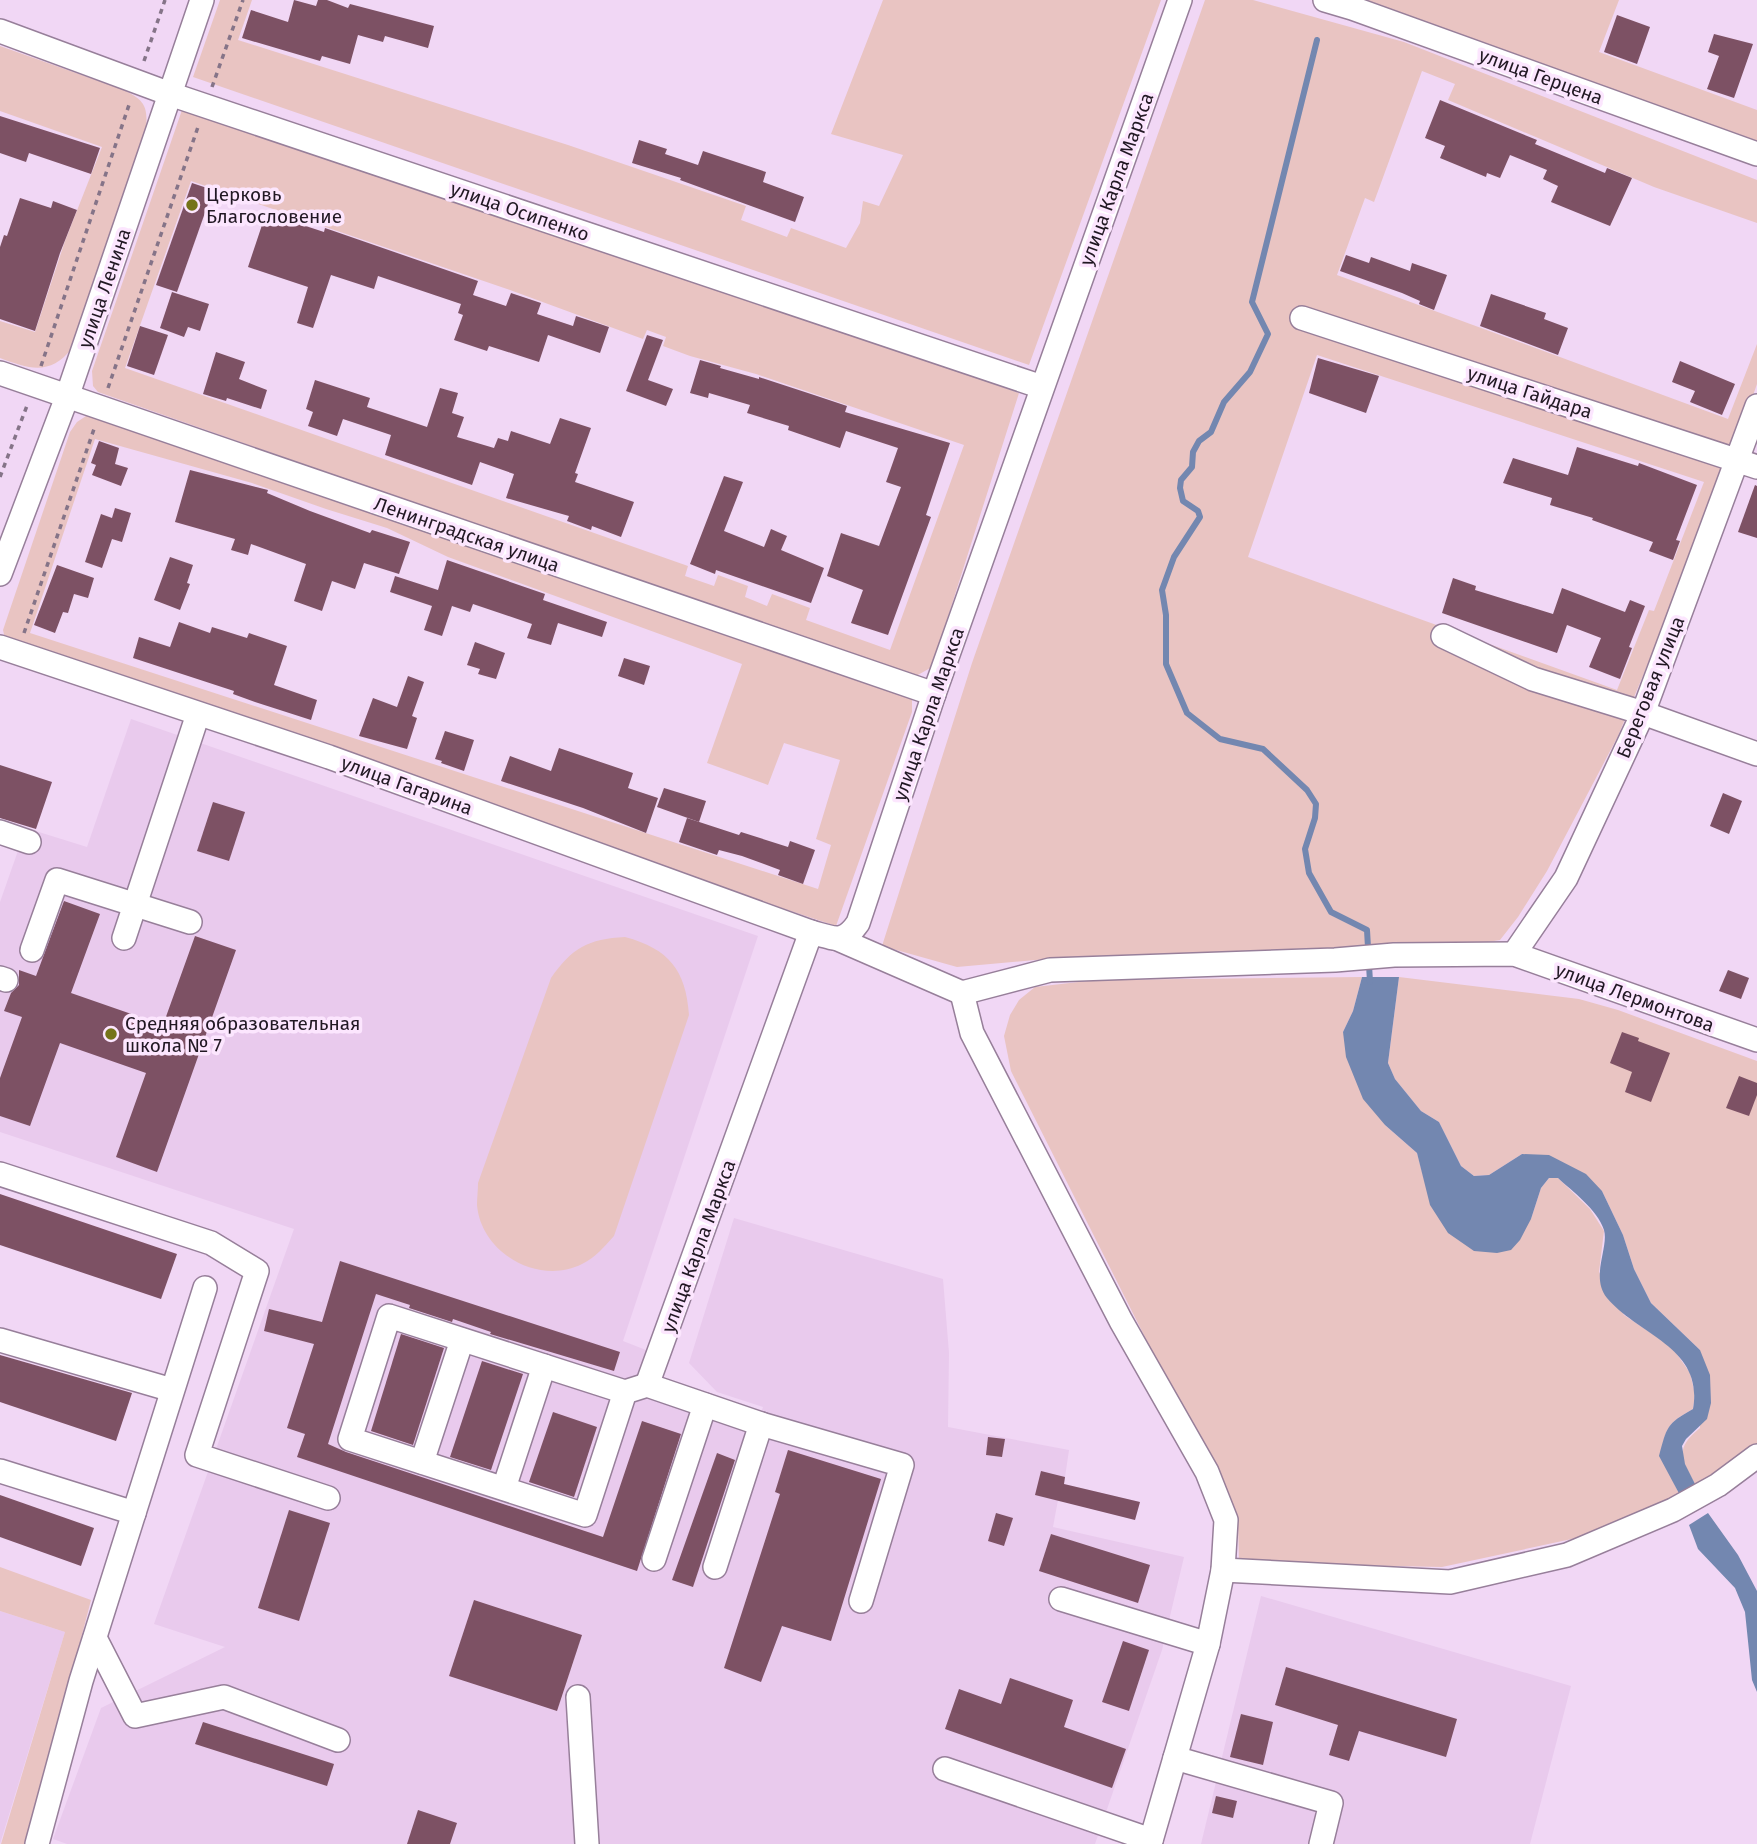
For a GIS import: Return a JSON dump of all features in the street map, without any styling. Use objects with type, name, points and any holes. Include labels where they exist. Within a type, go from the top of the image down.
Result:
[{"type":"street","name":"улица Ленина","points":[[0,574],[67,397],[202,0]]},
{"type":"street","name":"улица Карла Маркса","points":[[838,939],[850,935],[858,923],[934,694],[1180,0]]},
{"type":"street","name":"улица Герцена","points":[[1325,0],[1757,154]]},
{"type":"street","name":"улица Осипенко","points":[[0,31],[170,94],[1042,387]]},
{"type":"street","name":"улица Гайдара","points":[[1302,318],[1746,463]]},
{"type":"street","name":"Ленинградская улица","points":[[0,373],[934,694]]},
{"type":"street","name":"Береговая улица","points":[[1514,954],[1566,878],[1643,713],[1746,463],[1757,406]]},
{"type":"street","points":[[1443,636],[1533,679],[1643,713],[1757,754]]},
{"type":"street","name":"улица Гагарина","points":[[9,650],[329,757],[811,932]]},
{"type":"street","points":[[124,938],[198,714]]},
{"type":"street","points":[[0,832],[29,842]]},
{"type":"street","points":[[32,950],[57,880],[190,922]]},
{"type":"street","name":"улица Карла Маркса","points":[[504,1488],[585,1515],[811,932]]},
{"type":"street","points":[[811,932],[838,939],[962,993],[972,1033],[1121,1321],[1207,1472],[1226,1520],[1223,1570],[1208,1644],[1151,1842],[945,1769]]},
{"type":"street","name":"улица Лермонтова","points":[[962,993],[1050,970],[1335,960],[1394,955],[1514,954],[1757,1040]]},
{"type":"street","points":[[0,1174],[211,1243],[257,1271],[197,1455],[328,1498]]},
{"type":"street","points":[[37,1844],[95,1638],[205,1288]]},
{"type":"street","points":[[544,1366],[504,1488],[350,1439],[389,1316],[544,1366],[705,1405],[902,1465],[861,1601]]},
{"type":"street","points":[[0,1340],[172,1390]]},
{"type":"street","points":[[422,1462],[462,1340]]},
{"type":"street","points":[[654,1559],[705,1405]]},
{"type":"street","points":[[715,1567],[761,1424]]},
{"type":"street","points":[[1223,1570],[1450,1582],[1567,1555],[1673,1510],[1717,1485],[1757,1456]]},
{"type":"street","points":[[0,1471],[134,1513]]},
{"type":"street","points":[[1061,1599],[1208,1644]]},
{"type":"street","points":[[95,1638],[135,1716],[223,1697],[338,1740]]},
{"type":"street","points":[[578,1698],[587,1844]]},
{"type":"street","points":[[1175,1758],[1331,1803],[1321,1844]]},
{"type":"path","points":[[0,477],[35,385],[165,0]]},
{"type":"path","points":[[9,650],[101,408],[243,0]]},
{"type":"shaded area","points":[[220,0],[252,0],[238,40],[568,145],[746,206],[741,220],[787,237],[791,228],[846,248],[860,223],[863,201],[879,206],[903,155],[831,134],[883,0],[1161,0],[1029,365],[193,77]]},
{"type":"shaded area","points":[[1205,0],[1253,0],[1404,42],[1757,180],[1757,223],[1654,187],[1448,100],[1455,84],[1422,71],[1374,202],[1365,198],[1337,275],[1728,419],[1757,344],[1757,384],[1720,489],[1618,736],[1547,871],[1500,940],[1423,953],[1216,953],[1059,958],[957,967],[882,946],[972,663]],"holes":[[[1317,355],[1704,482],[1654,611],[1649,610],[1617,690],[1248,557]]]},
{"type":"shaded area","points":[[1337,0],[1619,0],[1599,52],[1757,110],[1757,146]]},
{"type":"shaded area","points":[[0,46],[124,90],[141,101],[146,115],[146,130],[72,348],[56,363],[39,368],[0,358],[0,321],[35,332],[65,241],[102,147],[0,111]]},
{"type":"shaded area","points":[[182,110],[529,227],[781,306],[1019,393],[932,667],[916,676],[901,674],[98,392],[93,386],[92,371]],"holes":[[[191,181],[510,290],[643,339],[647,330],[666,337],[663,346],[690,356],[756,374],[964,445],[890,650],[806,620],[810,608],[772,594],[767,606],[745,597],[748,586],[718,575],[714,586],[685,576],[688,566],[125,368]]]},
{"type":"shaded area","points":[[86,416],[97,416],[909,696],[912,700],[912,712],[836,926],[75,673],[6,643],[3,630],[70,432],[77,422]],"holes":[[[95,439],[252,483],[387,528],[448,557],[742,664],[707,763],[768,785],[784,743],[840,760],[816,839],[831,845],[818,889],[30,633]]]},
{"type":"shaded area","points":[[131,719],[758,936],[623,1341],[651,1352],[635,1391],[754,1433],[763,1407],[717,1392],[689,1363],[734,1218],[943,1279],[949,1353],[948,1427],[1069,1450],[1064,1484],[1140,1502],[1135,1520],[1058,1500],[1053,1527],[1184,1557],[1162,1650],[1095,1844],[67,1844],[53,1839],[101,1708],[225,1647],[154,1624],[294,1229],[0,1132],[0,902],[26,828],[87,847]]},
{"type":"shaded area","points":[[625,937],[653,948],[672,964],[684,986],[689,1015],[614,1236],[596,1255],[582,1264],[565,1270],[531,1268],[501,1251],[489,1238],[477,1205],[478,1183],[551,978],[566,959],[582,947],[601,940]]},
{"type":"shaded area","points":[[1362,977],[1353,1011],[1343,1032],[1385,1125],[1417,1153],[1424,1179],[1531,1219],[1541,1188],[1549,1178],[1558,1178],[1590,1209],[1604,1231],[1599,1272],[1624,1315],[1672,1347],[1690,1373],[1695,1394],[1693,1409],[1669,1427],[1660,1456],[1682,1499],[1595,1534],[1442,1567],[1239,1563],[1238,1522],[1011,1071],[1004,1036],[1010,1015],[1019,1000],[1035,987],[1096,980]]},
{"type":"shaded area","points":[[1399,977],[1579,999],[1618,1010],[1757,1061],[1757,1445],[1698,1490],[1685,1464],[1683,1450],[1685,1443],[1700,1428],[1700,1350],[1651,1303],[1602,1191],[1522,1154],[1489,1175],[1474,1176],[1461,1166],[1439,1122],[1421,1111],[1395,1079],[1388,1063]]},
{"type":"shaded area","points":[[0,1567],[91,1600],[28,1844],[1,1844],[65,1632],[0,1611]]},
{"type":"shaded area","points":[[1261,1596],[1571,1686],[1530,1844],[1201,1844]]},
{"type":"shaded area","points":[[0,1611],[65,1632],[0,1844]]},
{"type":"water","points":[[1362,977],[1399,977],[1388,1063],[1395,1079],[1421,1111],[1439,1122],[1461,1166],[1474,1176],[1489,1175],[1522,1154],[1549,1155],[1586,1174],[1602,1191],[1651,1303],[1700,1350],[1710,1375],[1711,1403],[1707,1419],[1682,1446],[1685,1464],[1698,1490],[1682,1499],[1659,1456],[1669,1427],[1693,1409],[1694,1388],[1689,1371],[1666,1344],[1620,1311],[1602,1290],[1600,1272],[1604,1230],[1584,1201],[1558,1178],[1549,1178],[1541,1188],[1531,1219],[1520,1240],[1511,1250],[1497,1253],[1474,1251],[1448,1233],[1430,1205],[1417,1153],[1385,1125],[1363,1099],[1346,1057],[1343,1032],[1353,1011]]},
{"type":"water","points":[[1708,1513],[1738,1555],[1757,1591],[1757,1692],[1752,1680],[1745,1612],[1735,1588],[1698,1549],[1689,1525]]},
{"type":"building","points":[[294,0],[316,6],[318,0],[327,0],[348,8],[350,4],[434,26],[428,48],[385,36],[383,42],[358,35],[350,64],[322,56],[320,61],[242,38],[251,10],[288,22]]},
{"type":"building","points":[[1617,15],[1650,27],[1637,64],[1604,52]]},
{"type":"building","points":[[1714,34],[1753,44],[1734,98],[1707,89],[1719,56],[1708,52]]},
{"type":"building","points":[[1440,100],[1537,140],[1535,144],[1605,173],[1607,168],[1632,178],[1610,226],[1551,202],[1558,186],[1543,179],[1547,170],[1510,155],[1500,178],[1487,173],[1486,177],[1440,158],[1445,146],[1425,138]]},
{"type":"building","points":[[0,116],[100,148],[91,174],[29,153],[26,162],[0,153]]},
{"type":"building","points":[[639,140],[667,149],[665,154],[698,165],[703,151],[766,172],[763,182],[804,197],[795,222],[680,180],[681,178],[632,163]]},
{"type":"building","points":[[192,183],[213,190],[177,292],[156,285]]},
{"type":"building","points":[[20,198],[51,208],[53,201],[77,210],[35,331],[0,319],[0,247],[4,235],[7,236]]},
{"type":"building","points":[[266,213],[324,232],[325,228],[478,281],[473,295],[506,306],[511,293],[541,303],[537,314],[573,326],[576,316],[609,327],[600,353],[548,335],[539,362],[489,346],[487,351],[454,340],[463,315],[458,313],[461,304],[378,276],[374,289],[331,275],[313,328],[297,323],[308,287],[248,267]]},
{"type":"building","points":[[1346,255],[1369,263],[1371,257],[1410,271],[1412,263],[1447,275],[1434,310],[1402,293],[1340,271]]},
{"type":"building","points":[[172,292],[209,304],[200,331],[188,327],[184,337],[160,328]]},
{"type":"building","points":[[1491,294],[1546,313],[1544,319],[1568,328],[1558,355],[1480,326]]},
{"type":"building","points":[[140,326],[168,335],[154,375],[127,366]]},
{"type":"building","points":[[647,335],[663,340],[648,380],[673,389],[666,406],[626,391]]},
{"type":"building","points":[[216,352],[245,362],[239,379],[267,390],[261,409],[227,398],[226,401],[203,394]]},
{"type":"building","points":[[1318,358],[1379,376],[1366,413],[1309,393]]},
{"type":"building","points":[[700,360],[847,406],[845,412],[950,443],[926,515],[931,517],[888,635],[851,623],[863,590],[827,576],[841,533],[879,546],[901,487],[886,482],[898,448],[846,431],[840,448],[788,430],[789,426],[747,413],[750,405],[709,393],[708,398],[690,393]]},
{"type":"building","points":[[1680,361],[1735,384],[1722,415],[1690,402],[1695,391],[1672,382]]},
{"type":"building","points":[[315,380],[370,398],[367,407],[427,427],[440,388],[458,393],[452,413],[464,417],[457,437],[494,448],[498,438],[508,441],[511,431],[550,444],[560,418],[591,428],[575,473],[578,474],[575,482],[634,502],[621,537],[592,526],[591,530],[567,521],[569,516],[506,498],[514,474],[480,462],[472,485],[385,455],[391,435],[343,419],[337,436],[308,426],[313,412],[306,409]]},
{"type":"building","points":[[99,441],[119,448],[115,464],[128,468],[121,486],[92,475],[96,465],[91,463]]},
{"type":"building","points":[[1577,447],[1638,466],[1639,463],[1697,485],[1676,540],[1680,541],[1673,560],[1649,551],[1653,542],[1592,520],[1593,518],[1550,505],[1552,498],[1503,483],[1513,458],[1568,475]]},
{"type":"building","points":[[190,470],[268,490],[267,493],[370,533],[372,530],[410,542],[399,574],[364,563],[355,589],[332,581],[322,611],[294,601],[306,564],[251,544],[248,555],[231,550],[235,539],[175,522]]},
{"type":"building","points":[[724,476],[743,482],[724,531],[764,547],[771,529],[787,536],[781,550],[824,568],[811,603],[716,570],[715,574],[690,564]]},
{"type":"building","points":[[1755,485],[1757,486],[1757,538],[1738,532]]},
{"type":"building","points":[[115,508],[131,513],[122,542],[112,539],[102,568],[85,562],[101,514],[112,518]]},
{"type":"building","points":[[170,557],[193,565],[187,583],[190,584],[180,610],[154,600]]},
{"type":"building","points":[[447,560],[545,594],[543,600],[607,622],[602,637],[558,623],[551,645],[527,638],[532,624],[473,604],[470,612],[452,606],[442,636],[424,630],[432,606],[390,592],[395,576],[438,590]]},
{"type":"building","points":[[57,565],[94,578],[88,598],[74,594],[68,613],[63,612],[55,633],[34,625]]},
{"type":"building","points":[[1453,578],[1476,586],[1475,590],[1553,614],[1562,588],[1625,612],[1630,600],[1645,606],[1620,679],[1589,667],[1601,638],[1567,625],[1557,653],[1442,613]]},
{"type":"building","points":[[179,622],[210,633],[212,627],[247,638],[249,633],[287,646],[274,685],[317,700],[311,720],[133,658],[139,637],[170,647]]},
{"type":"building","points":[[475,642],[505,653],[496,679],[478,674],[480,669],[467,665]]},
{"type":"building","points":[[624,658],[650,666],[644,685],[618,676]]},
{"type":"building","points":[[408,676],[424,682],[412,716],[417,718],[407,749],[359,736],[373,698],[397,707]]},
{"type":"building","points":[[445,731],[474,740],[464,771],[435,759]]},
{"type":"building","points":[[559,748],[633,773],[628,788],[658,798],[646,833],[583,808],[501,781],[510,756],[551,771]]},
{"type":"building","points":[[0,765],[52,782],[36,829],[0,818]]},
{"type":"building","points":[[664,788],[706,801],[699,822],[657,807]]},
{"type":"building","points":[[1723,793],[1742,801],[1729,834],[1710,826]]},
{"type":"building","points":[[213,802],[245,812],[229,861],[197,851]]},
{"type":"building","points":[[687,818],[739,835],[741,832],[788,847],[790,841],[815,850],[803,884],[778,875],[780,870],[742,856],[719,850],[717,855],[679,842]]},
{"type":"building","name":"Средняя образовательная школа № 7","points":[[64,901],[100,914],[71,993],[163,1025],[195,936],[236,950],[157,1172],[116,1157],[146,1073],[60,1043],[30,1126],[0,1116],[0,1078],[22,1017],[4,1011],[11,993],[19,985],[19,970],[36,976]]},
{"type":"building","points":[[1728,970],[1749,978],[1741,999],[1719,991]]},
{"type":"building","points":[[1622,1032],[1670,1053],[1651,1102],[1625,1092],[1632,1072],[1610,1063]]},
{"type":"building","points":[[1739,1076],[1757,1083],[1757,1095],[1749,1116],[1726,1108]]},
{"type":"building","points":[[0,1194],[177,1254],[161,1299],[0,1245]]},
{"type":"building","points":[[340,1261],[620,1352],[614,1371],[490,1334],[491,1332],[453,1319],[452,1322],[376,1294],[328,1444],[603,1537],[642,1421],[681,1434],[637,1571],[297,1457],[305,1434],[287,1428],[314,1344],[264,1331],[269,1309],[322,1322]]},
{"type":"building","points":[[401,1334],[444,1348],[413,1445],[371,1431]]},
{"type":"building","points":[[0,1355],[132,1393],[116,1441],[0,1402]]},
{"type":"building","points":[[482,1361],[523,1374],[491,1470],[450,1457]]},
{"type":"building","points":[[553,1412],[597,1427],[574,1497],[529,1482]]},
{"type":"building","points":[[988,1437],[1005,1439],[1002,1457],[986,1455]]},
{"type":"building","points":[[788,1450],[881,1479],[831,1641],[782,1626],[761,1682],[724,1668],[780,1494],[775,1492]]},
{"type":"building","points":[[717,1453],[735,1460],[693,1587],[672,1580]]},
{"type":"building","points":[[1041,1471],[1065,1477],[1064,1484],[1140,1502],[1135,1520],[1035,1495]]},
{"type":"building","points":[[0,1495],[94,1528],[81,1566],[0,1537]]},
{"type":"building","points":[[289,1510],[330,1523],[299,1621],[258,1608]]},
{"type":"building","points":[[996,1513],[1013,1518],[1004,1546],[988,1541]]},
{"type":"building","points":[[1051,1534],[1150,1565],[1138,1603],[1039,1571]]},
{"type":"building","points":[[474,1600],[582,1635],[557,1711],[449,1676]]},
{"type":"building","points":[[1123,1641],[1149,1650],[1129,1711],[1102,1702]]},
{"type":"building","points":[[1286,1667],[1457,1719],[1446,1757],[1359,1731],[1349,1761],[1329,1755],[1338,1725],[1275,1705]]},
{"type":"building","points":[[1010,1678],[1073,1700],[1064,1727],[1126,1749],[1112,1788],[945,1729],[959,1689],[1001,1704]]},
{"type":"building","points":[[1241,1714],[1273,1722],[1263,1765],[1230,1757]]},
{"type":"building","points":[[203,1722],[334,1764],[327,1786],[195,1744]]},
{"type":"building","points":[[1216,1796],[1237,1801],[1233,1818],[1212,1813]]},
{"type":"building","points":[[418,1810],[457,1823],[450,1844],[407,1844]]},
{"type":"waterway","points":[[1317,40],[1252,302],[1268,334],[1250,372],[1224,402],[1211,432],[1199,441],[1193,452],[1192,467],[1181,480],[1183,501],[1198,511],[1200,517],[1174,557],[1162,590],[1166,615],[1166,664],[1187,713],[1220,739],[1263,749],[1307,790],[1316,804],[1315,818],[1305,849],[1309,873],[1331,912],[1367,930],[1370,982]]},
{"type":"place","name":"Церковь Благословение","points":[[192,205]]},
{"type":"place","name":"Средняя образовательная школа № 7","points":[[111,1034]]}]
